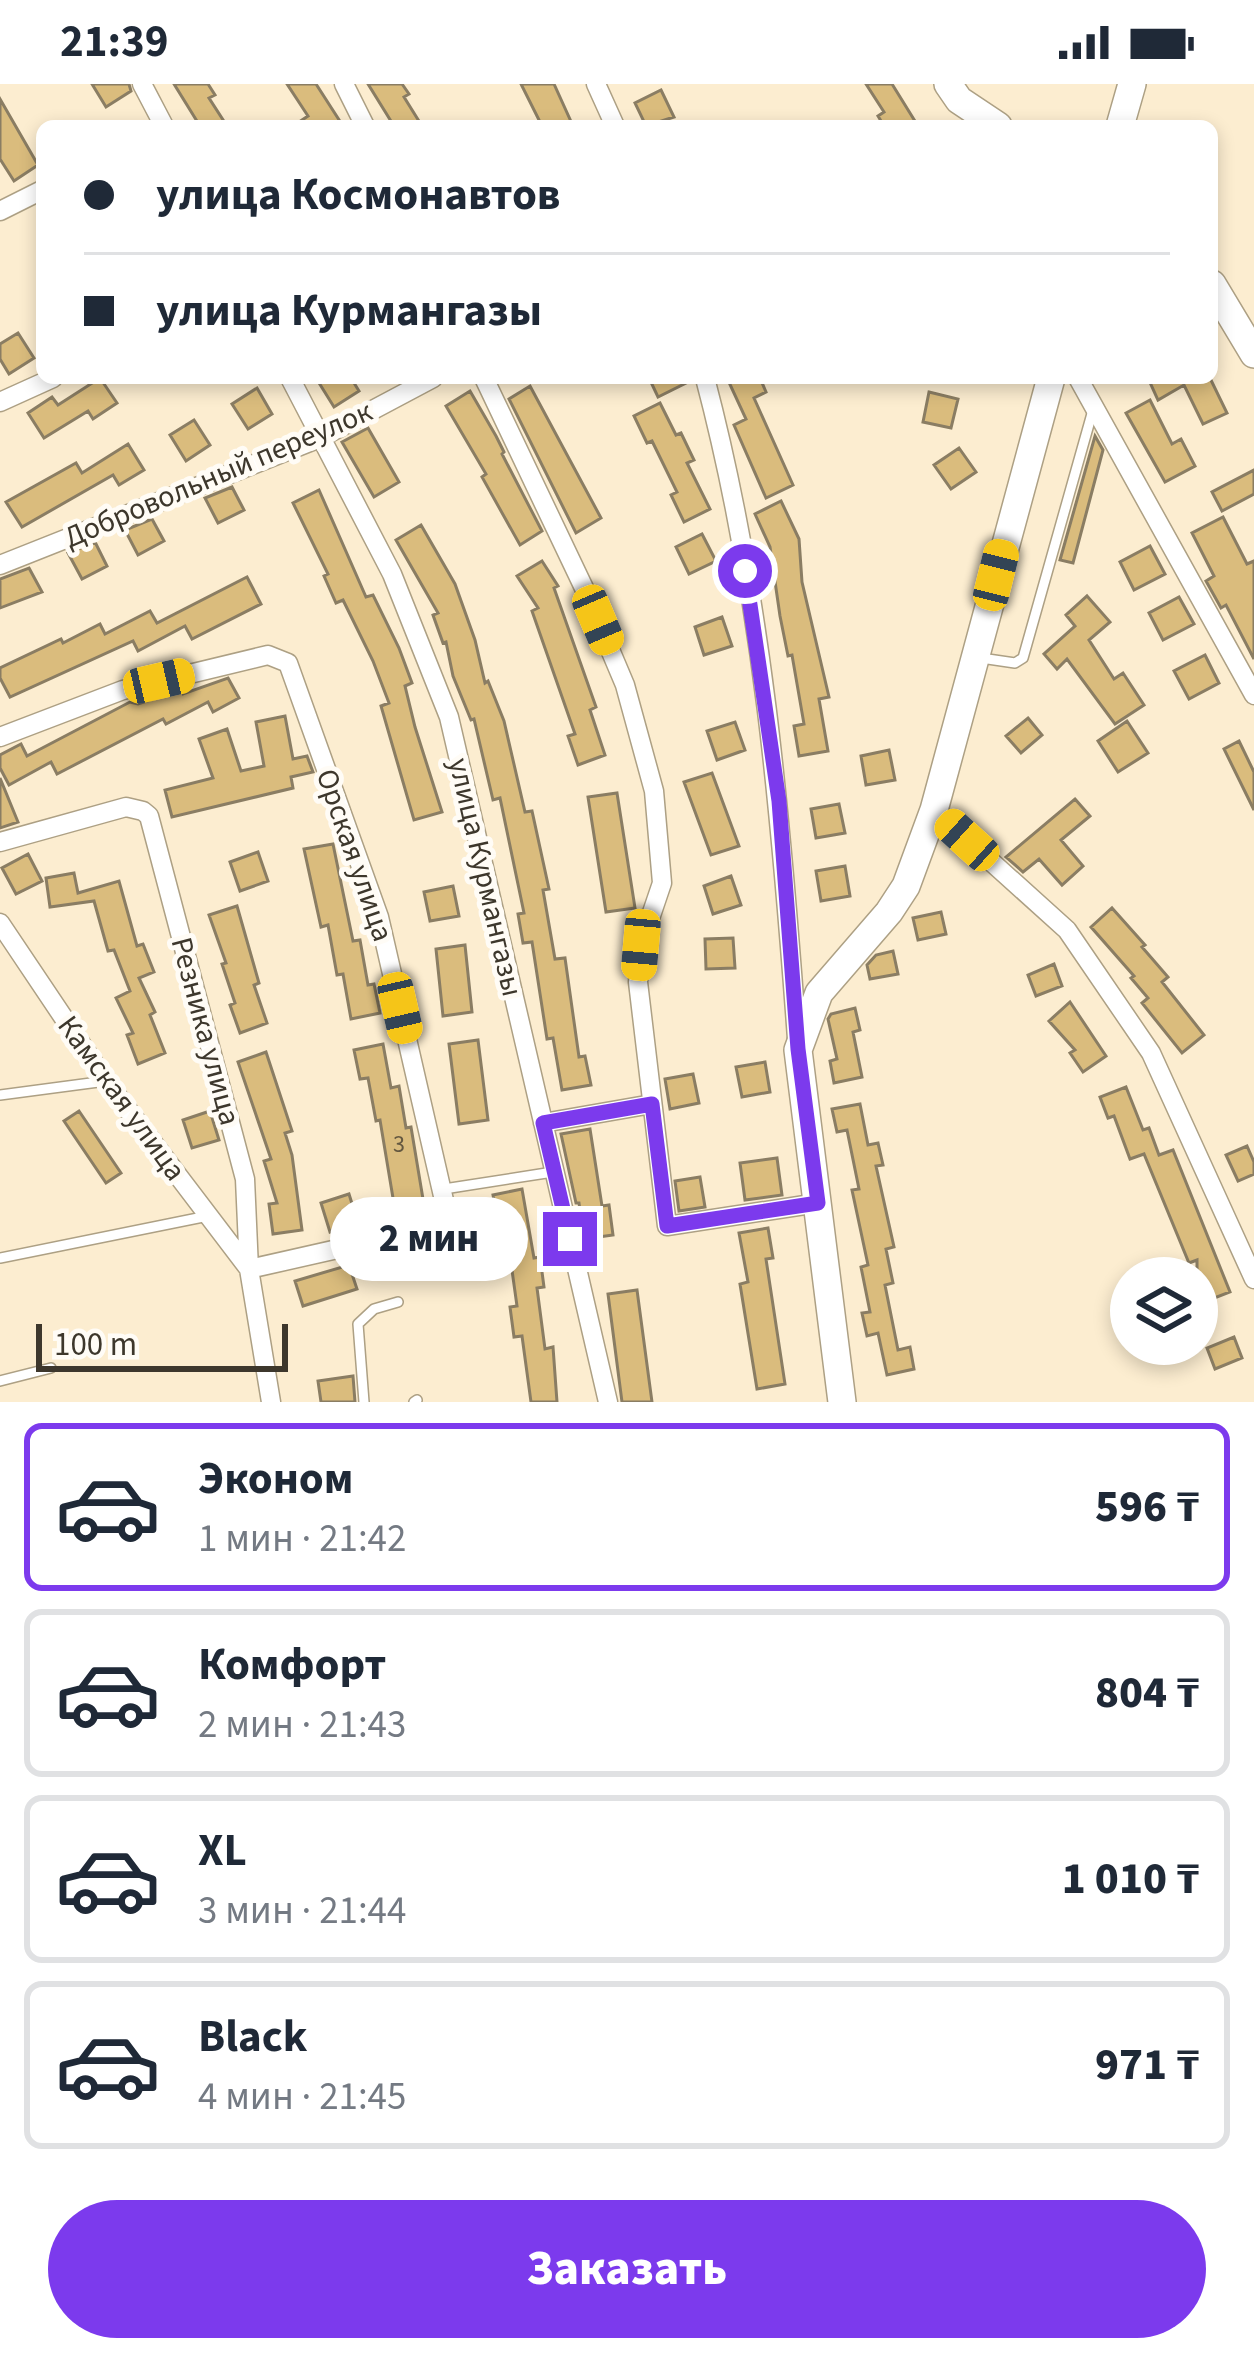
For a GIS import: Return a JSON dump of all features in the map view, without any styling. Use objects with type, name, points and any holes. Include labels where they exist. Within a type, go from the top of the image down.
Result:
[{"type":"street","points":[[142,84],[161,120]]},
{"type":"street","points":[[344,84],[362,120]]},
{"type":"street","points":[[596,84],[611,120]]},
{"type":"street","points":[[948,84],[959,100],[989,120]]},
{"type":"street","points":[[1122,120],[1132,85]]},
{"type":"street","points":[[1132,85],[1139,120]]},
{"type":"street","points":[[0,211],[36,193]]},
{"type":"street","points":[[1218,294],[1254,354]]},
{"type":"street","points":[[0,402],[39,384]]},
{"type":"street","name":"улица Курмангазы","points":[[293,384],[392,574],[449,717],[608,1402]]},
{"type":"street","name":"Добровольный переулок","points":[[0,565],[320,438],[423,384]]},
{"type":"street","points":[[487,384],[625,685],[654,791],[662,883],[641,945],[638,982],[667,1226],[818,1203]]},
{"type":"street","points":[[707,384],[731,478],[779,801],[798,1049],[842,1402]]},
{"type":"street","points":[[798,1049],[819,994],[906,886],[934,810],[1050,384]]},
{"type":"street","points":[[1081,384],[1254,695]]},
{"type":"street","name":"Орская улица","points":[[0,736],[123,690],[268,655],[288,663],[379,917],[444,1189]]},
{"type":"street","name":"Резника улица","points":[[0,842],[126,807],[149,817],[245,1180],[249,1269],[271,1402]]},
{"type":"street","points":[[934,810],[1066,930],[1151,1053],[1254,1279]]},
{"type":"street","name":"Камская улица","points":[[0,923],[106,1081],[249,1269]]},
{"type":"street","points":[[543,1123],[652,1104]]},
{"type":"street","points":[[249,1269],[435,1227],[446,1209],[444,1189]]},
{"type":"lane","points":[[976,657],[1015,663],[1023,658],[1094,407]]},
{"type":"lane","points":[[0,1095],[106,1081]]},
{"type":"lane","points":[[444,1189],[553,1172]]},
{"type":"lane","points":[[0,1258],[208,1216]]},
{"type":"lane","points":[[364,1402],[358,1324],[374,1309],[398,1302]]},
{"type":"lane","points":[[0,1381],[51,1369]]},
{"type":"building","points":[[92,84],[129,84],[131,91],[106,107]]},
{"type":"building","points":[[174,84],[208,84],[215,95],[209,98],[223,120],[196,120]]},
{"type":"building","points":[[287,84],[316,84],[339,120],[302,120],[308,116]]},
{"type":"building","points":[[368,84],[402,84],[409,94],[404,97],[418,120],[390,120]]},
{"type":"building","points":[[521,84],[554,84],[570,120],[539,120]]},
{"type":"building","points":[[866,84],[892,84],[914,120],[880,120],[878,116],[884,112]]},
{"type":"building","points":[[661,90],[674,117],[643,120],[635,103]]},
{"type":"building","points":[[0,99],[36,166],[14,181],[0,159]]},
{"type":"building","points":[[18,333],[34,358],[9,374],[0,359],[0,344]]},
{"type":"building","points":[[91,384],[104,384],[117,403],[93,419],[88,411],[44,438],[28,413],[52,397],[58,405]]},
{"type":"building","points":[[320,384],[355,384],[359,391],[334,407]]},
{"type":"building","points":[[652,384],[684,384],[658,397]]},
{"type":"building","points":[[730,384],[763,384],[766,392],[754,398],[793,485],[766,498],[734,425],[746,419]]},
{"type":"building","points":[[1151,384],[1213,384],[1227,413],[1203,424],[1184,385],[1158,400]]},
{"type":"building","points":[[530,386],[601,518],[576,533],[509,399]]},
{"type":"building","points":[[257,388],[272,414],[248,429],[232,404]]},
{"type":"building","points":[[470,391],[542,531],[520,545],[446,406]]},
{"type":"building","points":[[929,392],[958,399],[951,428],[923,422]]},
{"type":"building","points":[[1150,400],[1172,444],[1181,439],[1195,466],[1165,482],[1126,413]]},
{"type":"building","points":[[660,403],[694,460],[687,463],[710,509],[684,522],[671,495],[677,492],[634,416]]},
{"type":"building","points":[[194,420],[210,445],[186,461],[170,435]]},
{"type":"building","points":[[368,428],[399,482],[374,497],[342,442]]},
{"type":"building","points":[[1095,436],[1103,450],[1073,563],[1060,560]]},
{"type":"building","points":[[128,444],[144,470],[119,485],[113,475],[22,527],[6,502],[76,463],[82,473]]},
{"type":"building","points":[[959,448],[976,472],[951,489],[934,465]]},
{"type":"building","points":[[1254,470],[1254,494],[1222,511],[1212,492]]},
{"type":"building","points":[[232,487],[244,510],[218,523],[205,498]]},
{"type":"building","points":[[319,490],[366,597],[373,595],[399,648],[412,683],[405,686],[415,727],[442,812],[414,820],[381,706],[389,703],[373,661],[343,600],[336,603],[324,576],[328,574],[293,503]]},
{"type":"building","points":[[781,501],[799,539],[802,582],[829,697],[819,699],[828,751],[799,756],[794,726],[804,724],[792,655],[788,656],[770,547],[755,514]]},
{"type":"building","points":[[1223,517],[1247,564],[1254,561],[1254,659],[1226,605],[1221,608],[1206,581],[1214,576],[1192,533]]},
{"type":"building","points":[[152,519],[164,541],[138,555],[125,530]]},
{"type":"building","points":[[421,525],[455,584],[485,683],[488,681],[504,721],[525,812],[532,811],[549,889],[543,890],[555,959],[565,958],[579,1057],[585,1056],[591,1085],[562,1090],[553,1038],[547,1039],[532,942],[523,943],[518,914],[524,913],[500,798],[493,800],[474,719],[453,676],[446,642],[433,615],[438,613],[396,540]]},
{"type":"building","points":[[702,534],[716,561],[689,574],[676,547]]},
{"type":"building","points":[[95,542],[107,566],[82,579],[68,553]]},
{"type":"building","points":[[1150,546],[1165,574],[1134,590],[1120,562]]},
{"type":"building","points":[[542,561],[558,586],[554,588],[596,707],[590,710],[605,755],[578,765],[568,736],[575,734],[532,611],[538,608],[517,576]]},
{"type":"building","points":[[29,568],[42,592],[0,608],[0,579]]},
{"type":"building","points":[[247,577],[261,604],[192,639],[185,626],[138,651],[133,641],[10,697],[0,678],[0,668],[61,639],[63,643],[100,624],[105,634],[150,611],[157,623]]},
{"type":"building","points":[[1087,596],[1110,622],[1089,640],[1114,679],[1123,673],[1144,705],[1115,724],[1067,659],[1057,669],[1044,654],[1075,626],[1066,615]]},
{"type":"building","points":[[1179,597],[1194,624],[1163,640],[1149,613]]},
{"type":"building","points":[[722,617],[732,646],[704,655],[695,627]]},
{"type":"building","points":[[1205,655],[1219,683],[1189,699],[1174,671]]},
{"type":"building","points":[[228,678],[239,698],[213,712],[208,702],[166,724],[163,719],[57,774],[51,762],[9,785],[0,768],[0,755],[21,744],[27,756],[130,702],[138,704],[181,690],[183,694]]},
{"type":"building","points":[[285,716],[293,759],[307,756],[313,772],[291,777],[293,788],[172,817],[165,790],[213,778],[199,739],[227,729],[241,771],[264,766],[256,722]]},
{"type":"building","points":[[1028,718],[1042,735],[1021,753],[1006,736]]},
{"type":"building","points":[[1127,721],[1148,753],[1118,772],[1098,741]]},
{"type":"building","points":[[735,722],[745,750],[717,760],[707,731]]},
{"type":"building","points":[[1239,741],[1254,772],[1254,810],[1224,749]]},
{"type":"building","points":[[889,750],[895,780],[866,785],[861,756]]},
{"type":"building","points":[[712,773],[739,846],[711,855],[684,782]]},
{"type":"building","points":[[0,778],[18,822],[0,828]]},
{"type":"building","points":[[617,793],[635,908],[606,912],[588,797]]},
{"type":"building","points":[[1075,799],[1090,816],[1061,840],[1083,866],[1062,885],[1039,859],[1023,872],[1006,857]]},
{"type":"building","points":[[839,804],[845,833],[816,838],[811,809]]},
{"type":"building","points":[[333,844],[353,941],[360,940],[368,985],[374,984],[380,1013],[351,1019],[328,925],[321,927],[304,849]]},
{"type":"building","points":[[258,852],[268,881],[240,891],[230,862]]},
{"type":"building","points":[[28,854],[42,881],[16,894],[2,868]]},
{"type":"building","points":[[845,866],[850,896],[821,901],[816,871]]},
{"type":"building","points":[[74,873],[78,893],[119,881],[137,946],[143,944],[154,972],[139,978],[155,1012],[150,1015],[165,1053],[138,1064],[127,1035],[133,1033],[116,998],[130,991],[114,950],[108,951],[94,901],[50,907],[46,878]]},
{"type":"building","points":[[731,876],[741,905],[713,914],[704,886]]},
{"type":"building","points":[[453,886],[459,916],[430,921],[424,892]]},
{"type":"building","points":[[237,906],[267,1023],[240,1033],[230,1005],[235,1003],[222,964],[226,963],[209,915]]},
{"type":"building","points":[[1112,908],[1145,945],[1142,947],[1168,977],[1162,982],[1204,1035],[1182,1053],[1142,1003],[1148,998],[1131,978],[1134,976],[1091,927]]},
{"type":"building","points":[[941,912],[946,934],[918,940],[913,918]]},
{"type":"building","points":[[733,938],[735,968],[706,969],[705,939]]},
{"type":"building","points":[[465,945],[472,1012],[443,1016],[436,949]]},
{"type":"building","points":[[893,951],[898,974],[870,979],[867,965],[876,955]]},
{"type":"building","points":[[1054,964],[1062,986],[1036,996],[1028,975]]},
{"type":"building","points":[[1070,1002],[1106,1056],[1083,1072],[1070,1053],[1075,1050],[1049,1021]]},
{"type":"building","points":[[855,1008],[860,1030],[853,1032],[862,1077],[834,1083],[830,1061],[837,1059],[828,1019]]},
{"type":"building","points":[[478,1040],[488,1120],[459,1124],[449,1044]]},
{"type":"building","points":[[383,1044],[391,1088],[399,1086],[406,1128],[411,1127],[424,1205],[395,1210],[380,1120],[376,1121],[368,1078],[360,1079],[354,1050]]},
{"type":"building","points":[[266,1052],[292,1131],[285,1133],[302,1230],[273,1234],[269,1204],[277,1203],[264,1161],[271,1159],[238,1062]]},
{"type":"building","points":[[765,1062],[770,1092],[742,1097],[736,1067]]},
{"type":"building","points":[[693,1074],[699,1103],[670,1109],[665,1079]]},
{"type":"building","points":[[1126,1087],[1159,1155],[1173,1150],[1216,1257],[1187,1257],[1144,1154],[1130,1159],[1114,1116],[1108,1118],[1100,1097]]},
{"type":"building","points":[[860,1104],[868,1145],[878,1143],[883,1165],[876,1166],[894,1247],[886,1249],[893,1283],[885,1285],[898,1350],[910,1347],[914,1369],[887,1375],[878,1333],[867,1336],[862,1313],[870,1312],[861,1267],[868,1265],[852,1190],[859,1189],[847,1130],[837,1132],[832,1109]]},
{"type":"building","points":[[79,1111],[121,1173],[106,1183],[64,1121]]},
{"type":"building","points":[[210,1111],[219,1140],[192,1148],[183,1120]]},
{"type":"building","points":[[590,1129],[602,1206],[609,1205],[613,1235],[584,1239],[561,1134]]},
{"type":"building","points":[[1247,1146],[1254,1174],[1238,1181],[1226,1155]]},
{"type":"building","points":[[777,1158],[782,1195],[745,1200],[740,1163]]},
{"type":"building","points":[[700,1177],[705,1207],[679,1211],[675,1181]]},
{"type":"building","points":[[522,1189],[534,1258],[540,1257],[544,1287],[537,1288],[545,1349],[553,1347],[557,1402],[531,1402],[522,1336],[514,1337],[510,1307],[517,1306],[510,1256],[505,1257],[493,1195]]},
{"type":"building","points":[[349,1194],[358,1223],[330,1232],[321,1203]]},
{"type":"building","points":[[768,1228],[773,1258],[766,1259],[785,1384],[757,1389],[740,1284],[748,1282],[739,1233]]},
{"type":"building","points":[[1218,1262],[1230,1292],[1218,1297]]},
{"type":"building","points":[[349,1265],[357,1289],[303,1306],[295,1281]]},
{"type":"building","points":[[637,1290],[652,1402],[622,1402],[608,1294]]},
{"type":"building","points":[[1234,1337],[1242,1358],[1215,1369],[1218,1344]]},
{"type":"building","points":[[353,1376],[355,1402],[321,1402],[318,1381]]},
{"type":"route","points":[[570,1239],[543,1123],[652,1104],[667,1226],[818,1203],[798,1049],[779,801],[745,571]]}]
